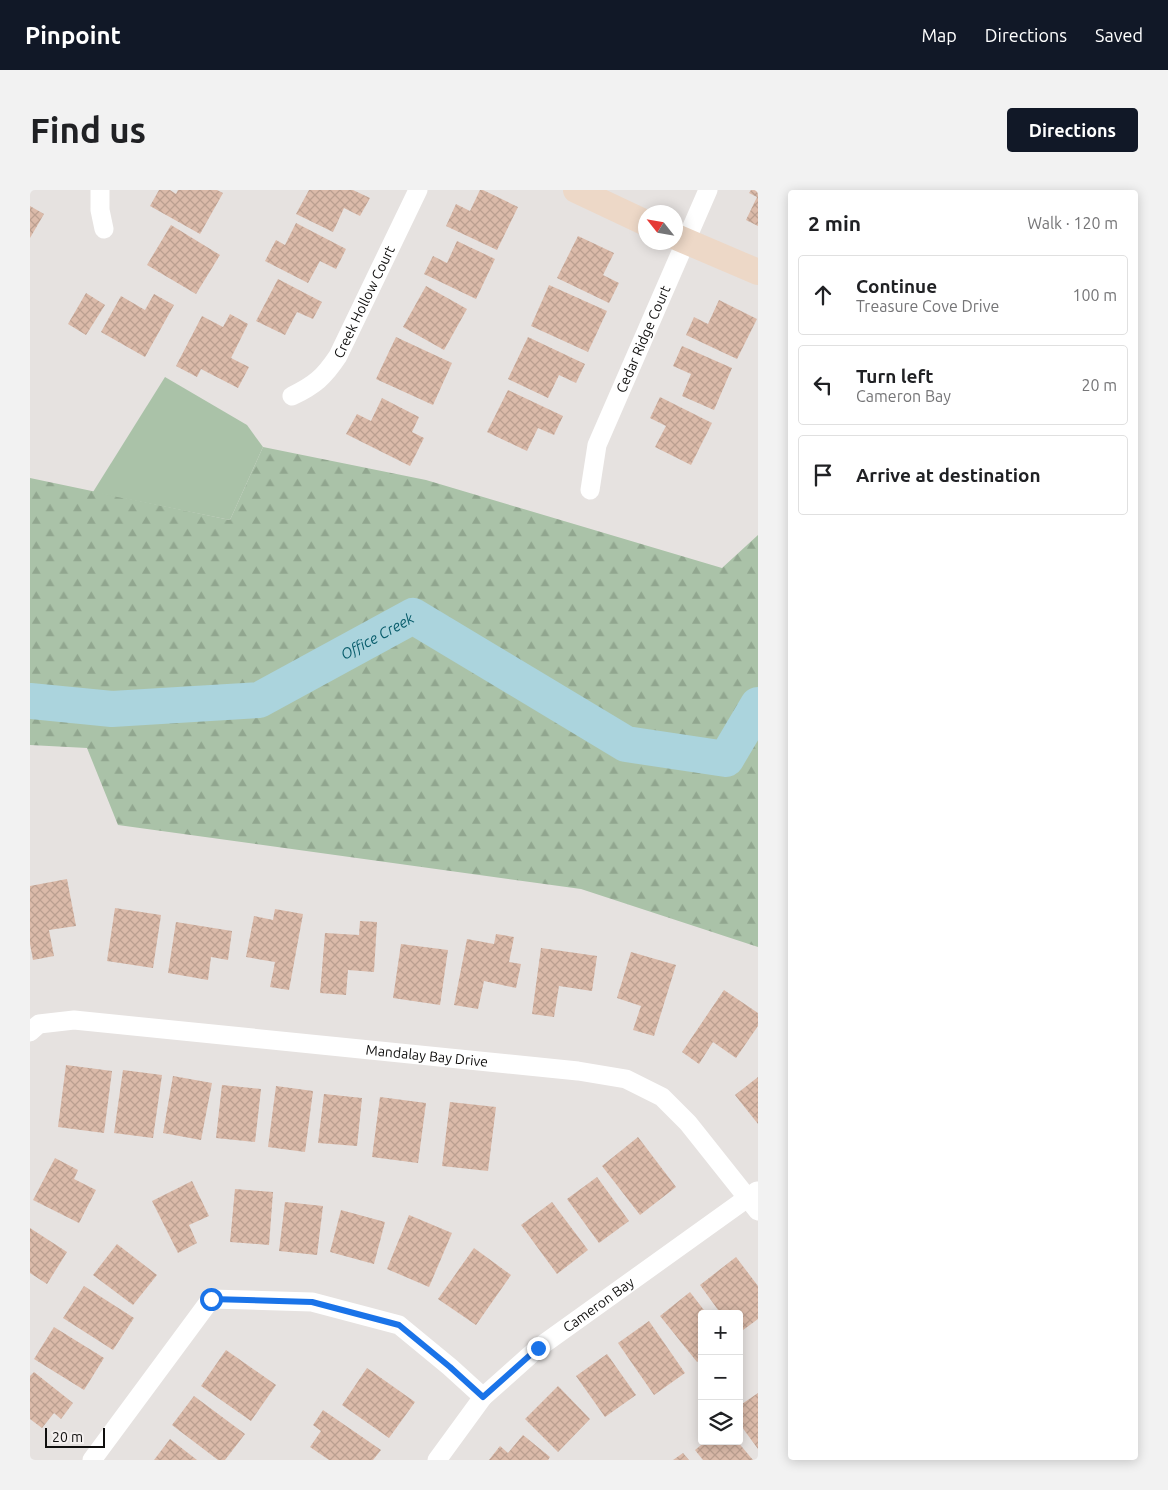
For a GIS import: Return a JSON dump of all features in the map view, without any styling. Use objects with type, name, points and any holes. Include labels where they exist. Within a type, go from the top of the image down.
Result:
[{"type":"street","points":[[100,190],[100,210],[104,229]]},
{"type":"street","name":"Creek Hollow Court","points":[[292,396],[309,388],[326,374],[338,356],[418,190]]},
{"type":"street","points":[[576,190],[638,218]]},
{"type":"street","name":"Cedar Ridge Court","points":[[683,235],[708,190]]},
{"type":"street","points":[[683,240],[758,272]]},
{"type":"street","name":"Cedar Ridge Court","points":[[590,490],[597,444],[676,250]]},
{"type":"street","name":"Mandalay Bay Drive","points":[[34,1028],[74,1020],[578,1071],[626,1079],[662,1097],[688,1123],[755,1199]]},
{"type":"street","name":"Cameron Bay","points":[[437,1460],[483,1397],[538,1348],[755,1199]]},
{"type":"street","points":[[92,1460],[211,1299],[312,1302],[399,1325],[483,1397]]},
{"type":"green space","points":[[165,377],[247,425],[263,447],[230,520],[93,492]]},
{"type":"green space","points":[[263,447],[426,480],[722,568],[758,535],[758,947],[581,889],[118,825],[87,748],[30,745],[30,478],[230,520]]},
{"type":"building","points":[[159,190],[170,190],[176,194],[178,190],[217,190],[223,193],[200,234],[150,206]]},
{"type":"building","points":[[309,190],[353,190],[370,198],[360,216],[344,208],[333,232],[296,214]]},
{"type":"building","points":[[480,190],[518,207],[497,250],[446,226],[456,204],[470,211]]},
{"type":"building","points":[[751,190],[758,190],[758,226],[746,220],[757,197],[749,193]]},
{"type":"building","points":[[30,206],[44,214],[30,238]]},
{"type":"building","points":[[296,223],[346,249],[336,269],[320,261],[308,283],[265,261],[276,240],[285,245]]},
{"type":"building","points":[[171,225],[220,255],[196,294],[147,265]]},
{"type":"building","points":[[578,236],[614,253],[603,275],[619,283],[609,303],[557,278]]},
{"type":"building","points":[[457,241],[495,259],[476,299],[424,274],[433,256],[447,263]]},
{"type":"building","points":[[278,279],[322,302],[313,319],[297,312],[285,335],[256,321]]},
{"type":"building","points":[[549,285],[607,311],[588,352],[531,326]]},
{"type":"building","points":[[426,286],[467,309],[444,350],[403,327]]},
{"type":"building","points":[[86,293],[105,305],[86,335],[68,324]]},
{"type":"building","points":[[154,294],[174,305],[145,357],[101,332],[121,296],[145,310]]},
{"type":"building","points":[[719,300],[757,319],[737,359],[686,335],[694,317],[708,324]]},
{"type":"building","points":[[230,314],[248,324],[231,358],[249,367],[238,388],[201,369],[197,377],[176,366],[202,316],[223,327]]},
{"type":"building","points":[[396,337],[452,363],[433,405],[376,379]]},
{"type":"building","points":[[528,337],[585,364],[576,383],[559,375],[548,398],[508,379]]},
{"type":"building","points":[[682,346],[732,368],[714,410],[682,396],[691,374],[673,366]]},
{"type":"building","points":[[508,390],[563,416],[554,435],[538,428],[527,451],[487,432]]},
{"type":"building","points":[[660,397],[712,423],[691,465],[655,447],[666,426],[650,418]]},
{"type":"building","points":[[382,398],[419,417],[412,432],[424,438],[410,466],[346,434],[357,414],[371,421]]},
{"type":"building","points":[[67,879],[76,926],[49,930],[54,956],[33,960],[30,944],[30,886]]},
{"type":"building","points":[[115,908],[161,915],[153,968],[107,961]]},
{"type":"building","points":[[275,909],[303,914],[289,990],[270,987],[275,962],[246,957],[254,916],[273,920]]},
{"type":"building","points":[[360,921],[377,922],[374,972],[348,970],[346,995],[320,993],[325,933],[359,935]]},
{"type":"building","points":[[176,922],[232,931],[228,960],[211,957],[208,980],[168,973]]},
{"type":"building","points":[[496,934],[514,937],[509,962],[521,964],[516,988],[484,981],[478,1009],[454,1005],[467,939],[494,944]]},
{"type":"building","points":[[401,944],[448,950],[440,1005],[393,998]]},
{"type":"building","points":[[541,948],[597,956],[592,991],[559,986],[554,1017],[532,1014]]},
{"type":"building","points":[[631,952],[676,965],[654,1036],[633,1030],[641,1006],[617,998]]},
{"type":"building","points":[[724,990],[758,1013],[758,1026],[736,1058],[713,1042],[699,1064],[682,1052]]},
{"type":"building","points":[[66,1065],[112,1071],[104,1133],[58,1127]]},
{"type":"building","points":[[123,1070],[162,1075],[153,1138],[114,1133]]},
{"type":"building","points":[[173,1076],[212,1083],[201,1140],[163,1133]]},
{"type":"building","points":[[758,1077],[758,1124],[735,1095]]},
{"type":"building","points":[[222,1085],[261,1089],[255,1142],[216,1138]]},
{"type":"building","points":[[276,1086],[313,1091],[305,1152],[268,1147]]},
{"type":"building","points":[[324,1094],[362,1098],[357,1146],[318,1143]]},
{"type":"building","points":[[380,1097],[426,1103],[418,1163],[372,1157]]},
{"type":"building","points":[[450,1102],[496,1107],[488,1171],[442,1166]]},
{"type":"building","points":[[638,1137],[676,1187],[640,1215],[602,1166]]},
{"type":"building","points":[[55,1158],[78,1170],[74,1179],[96,1190],[79,1223],[33,1200]]},
{"type":"building","points":[[597,1177],[629,1221],[599,1243],[567,1199]]},
{"type":"building","points":[[192,1181],[209,1216],[189,1225],[197,1243],[178,1253],[152,1201]]},
{"type":"building","points":[[235,1189],[273,1192],[269,1245],[230,1242]]},
{"type":"building","points":[[285,1202],[323,1206],[317,1255],[279,1251]]},
{"type":"building","points":[[552,1202],[588,1250],[557,1274],[521,1225]]},
{"type":"building","points":[[341,1210],[385,1222],[374,1264],[330,1252]]},
{"type":"building","points":[[409,1215],[452,1233],[429,1287],[387,1269]]},
{"type":"building","points":[[30,1228],[67,1252],[47,1284],[30,1273]]},
{"type":"building","points":[[117,1244],[157,1275],[133,1305],[93,1275]]},
{"type":"building","points":[[474,1248],[511,1275],[476,1325],[438,1299]]},
{"type":"building","points":[[736,1257],[758,1286],[758,1319],[743,1330],[743,1310],[718,1310],[700,1285]]},
{"type":"building","points":[[84,1286],[134,1318],[113,1350],[63,1318]]},
{"type":"building","points":[[690,1292],[704,1310],[698,1310],[698,1361],[697,1362],[660,1316]]},
{"type":"building","points":[[649,1321],[685,1373],[654,1395],[618,1343]]},
{"type":"building","points":[[54,1327],[104,1358],[84,1390],[34,1359]]},
{"type":"building","points":[[226,1350],[276,1385],[251,1421],[201,1386]]},
{"type":"building","points":[[607,1354],[636,1395],[605,1417],[576,1376]]},
{"type":"building","points":[[367,1368],[415,1402],[389,1438],[342,1405]]},
{"type":"building","points":[[34,1372],[73,1403],[61,1419],[54,1413],[42,1428],[30,1419],[30,1376]]},
{"type":"building","points":[[558,1386],[590,1419],[558,1452],[525,1419]]},
{"type":"building","points":[[758,1393],[758,1449],[743,1428],[743,1403]]},
{"type":"building","points":[[194,1396],[245,1434],[225,1460],[218,1460],[172,1425]]},
{"type":"building","points":[[323,1410],[381,1450],[373,1460],[329,1460],[310,1447],[321,1431],[313,1425]]},
{"type":"building","points":[[523,1435],[550,1457],[548,1460],[489,1460],[500,1446],[508,1453]]},
{"type":"building","points":[[170,1439],[197,1460],[154,1460]]},
{"type":"building","points":[[701,1445],[740,1445],[753,1460],[703,1460],[695,1450]]},
{"type":"building","points":[[683,1453],[689,1460],[673,1460]]},
{"type":"waterway","name":"Office Creek","points":[[30,701],[112,709],[259,700],[413,616],[626,744],[726,759],[758,705]]},
{"type":"route","points":[[211,1299],[312,1302],[399,1325],[483,1397],[538,1348]]}]
